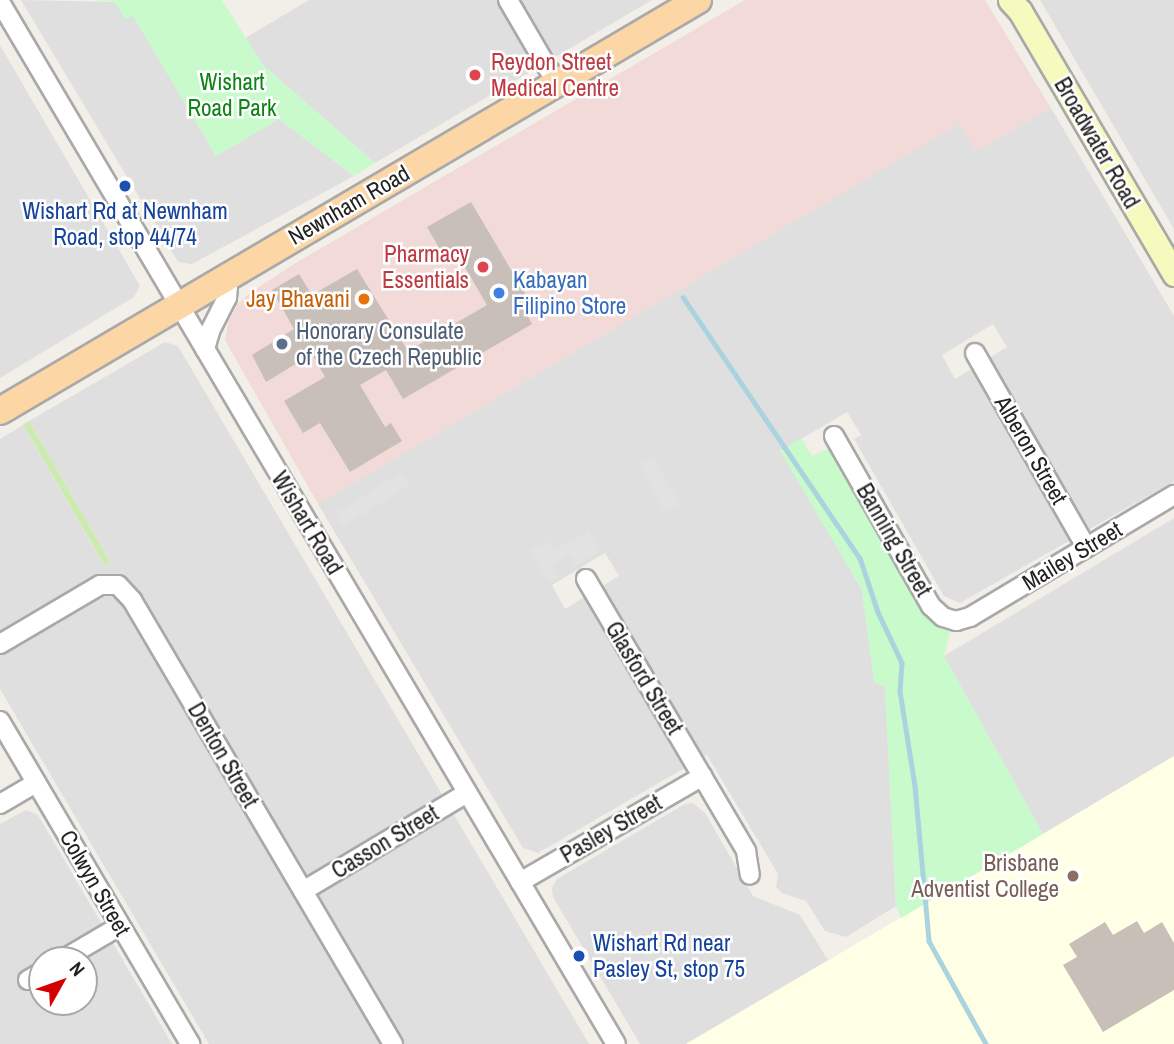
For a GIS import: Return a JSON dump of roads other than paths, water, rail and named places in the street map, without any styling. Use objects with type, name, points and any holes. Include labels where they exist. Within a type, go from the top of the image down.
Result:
[{"type":"main road","name":"Newnham Road","points":[[0,411],[698,0]]},
{"type":"main road","name":"Broadwater Road","points":[[1015,4],[1174,274]]},
{"type":"street","points":[[508,0],[557,83]]},
{"type":"street","name":"Wishart Road","points":[[0,2],[616,1044]]},
{"type":"street","points":[[205,349],[210,331],[227,298],[229,275]]},
{"type":"street","name":"Alberon Street","points":[[975,353],[1086,547]]},
{"type":"street","name":"Banning Street","points":[[834,436],[932,606],[943,617],[956,621],[970,617]]},
{"type":"street","name":"Mailey Street","points":[[970,617],[1174,495]]},
{"type":"street","name":"Glasford Street","points":[[586,579],[746,851],[750,875]]},
{"type":"street","name":"Denton Street","points":[[0,644],[100,585],[118,584],[132,600],[393,1044]]},
{"type":"street","name":"Colwyn Street","points":[[0,721],[190,1044]]},
{"type":"street","name":"Pasley Street","points":[[520,882],[703,776]]},
{"type":"street","points":[[0,804],[36,783]]},
{"type":"street","name":"Casson Street","points":[[303,891],[467,793]]},
{"type":"street","points":[[86,946],[120,926]]},
{"type":"waterway","points":[[683,297],[860,558],[878,612],[902,663],[900,691],[915,786],[929,941],[986,1044]]},
{"type":"place","name":"Reydon Street Medical Centre","points":[[475,75]]},
{"type":"place","name":"Wishart Rd at Newnham Road, stop 44/74","points":[[125,186]]},
{"type":"place","name":"Pharmacy Essentials","points":[[483,267]]},
{"type":"place","name":"Kabayan Filipino Store","points":[[499,293]]},
{"type":"place","name":"Jay Bhavani","points":[[364,299]]},
{"type":"place","name":"Honorary Consulate of the Czech Republic","points":[[282,344]]},
{"type":"place","name":"Brisbane Adventist College","points":[[1073,876]]},
{"type":"place","name":"Wishart Rd near Pasley St, stop 75","points":[[579,956]]},
{"type":"park label","name":"Wishart Road Park","points":[[232,95]]}]
